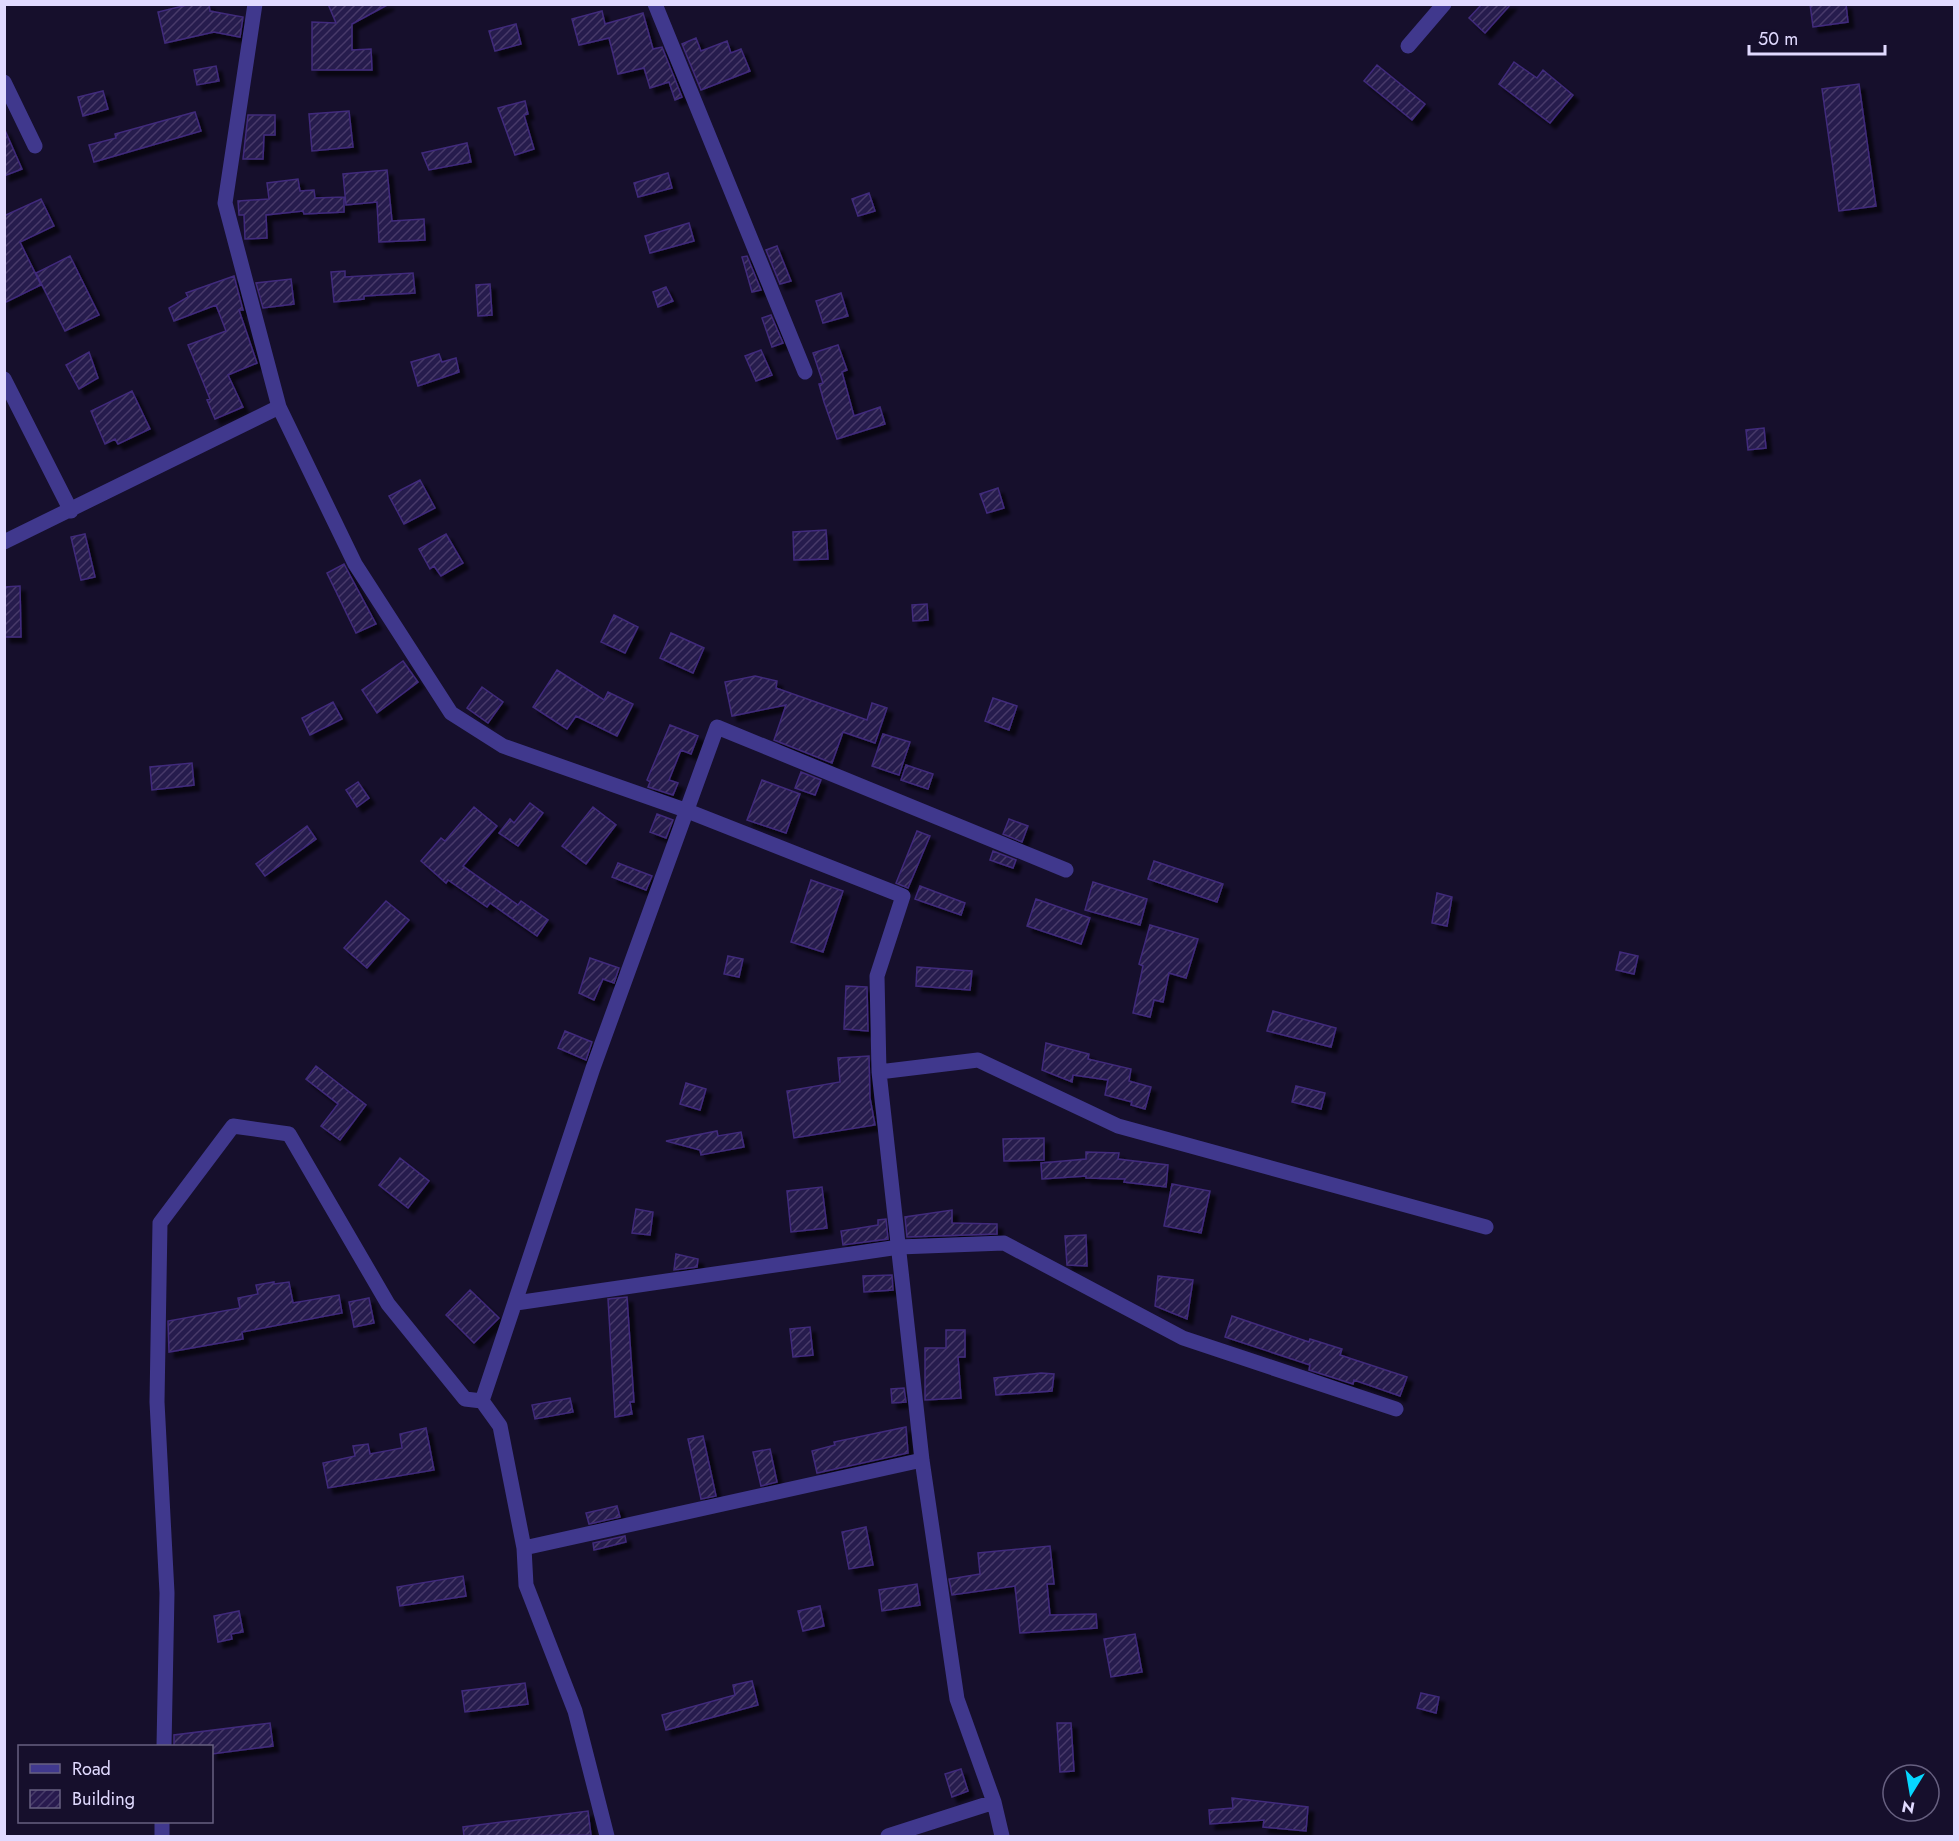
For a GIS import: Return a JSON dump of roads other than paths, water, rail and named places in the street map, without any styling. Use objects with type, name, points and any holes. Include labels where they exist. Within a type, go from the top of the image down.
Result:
[{"type":"street","points":[[255,4],[225,203],[279,407],[355,564],[451,713],[503,746],[685,810],[903,896],[878,976],[879,1072],[922,1460],[957,1699],[994,1802],[1002,1836]]},
{"type":"street","points":[[655,4],[805,372]]},
{"type":"street","points":[[1408,46],[1444,4]]},
{"type":"street","points":[[4,82],[35,146]]},
{"type":"street","points":[[4,379],[71,511]]},
{"type":"street","points":[[4,542],[279,407]]},
{"type":"street","points":[[482,1401],[593,1068],[717,727],[1066,870]]},
{"type":"street","points":[[879,1072],[978,1060],[1118,1126],[1485,1227]]},
{"type":"street","points":[[164,1745],[167,1593],[157,1402],[160,1222],[233,1126],[289,1134],[388,1304],[465,1399],[482,1401],[500,1426],[524,1548],[526,1585],[575,1711],[607,1836]]},
{"type":"street","points":[[516,1303],[899,1247],[1004,1243],[1183,1338],[1396,1409]]},
{"type":"street","points":[[524,1548],[922,1460]]},
{"type":"street","points":[[888,1836],[994,1802]]}]
